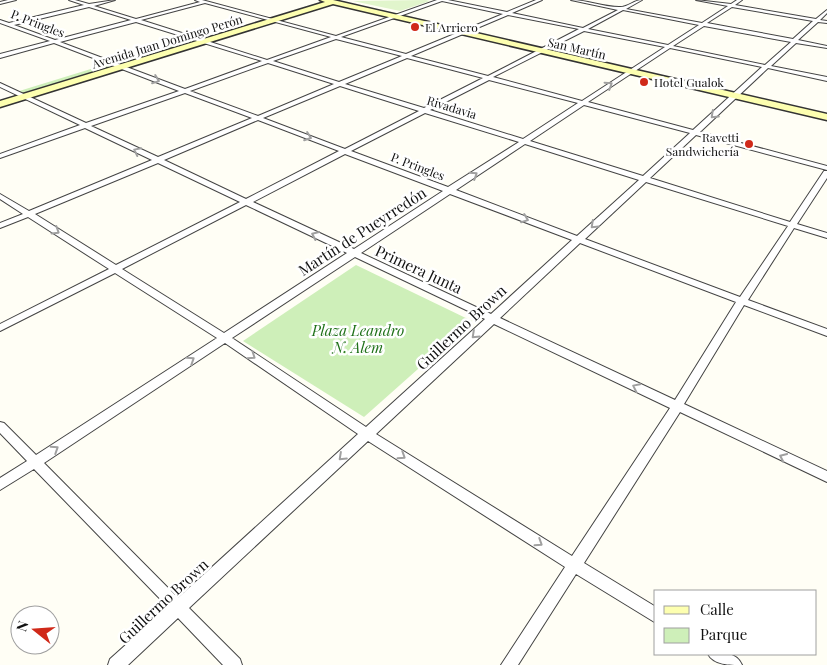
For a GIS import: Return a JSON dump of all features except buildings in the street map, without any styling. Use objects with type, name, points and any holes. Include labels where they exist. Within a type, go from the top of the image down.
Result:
[{"type":"main road","name":"San Martín","points":[[321,0],[336,1],[394,17],[827,117]]},
{"type":"main road","name":"Avenida Juan Domingo Perón","points":[[0,95],[321,0]]},
{"type":"main road","name":"Avenida Juan Domingo Perón","points":[[0,104],[336,1]]},
{"type":"street","points":[[0,3],[14,0]]},
{"type":"street","name":"Rivadavia","points":[[71,0],[827,236]]},
{"type":"street","points":[[0,27],[113,0]]},
{"type":"street","points":[[197,0],[827,168]]},
{"type":"street","points":[[0,56],[213,0]]},
{"type":"street","points":[[0,156],[442,0],[827,79]]},
{"type":"street","points":[[0,226],[540,0]]},
{"type":"street","points":[[573,0],[827,47]]},
{"type":"street","points":[[0,328],[640,0]]},
{"type":"street","points":[[698,0],[822,21]]},
{"type":"street","name":"Martín de Pueyrredón","points":[[0,485],[740,0]]},
{"type":"street","name":"Guillermo Brown","points":[[116,665],[766,66],[794,41],[822,21],[827,11]]},
{"type":"street","name":"P. Pringles","points":[[0,21],[827,333]]},
{"type":"street","name":"Primera Junta","points":[[0,85],[827,478]]},
{"type":"street","points":[[509,665],[677,407],[742,301],[794,226],[827,173]]},
{"type":"street","points":[[0,196],[225,338],[368,434],[654,615]]},
{"type":"street","points":[[0,426],[177,609],[234,665]]},
{"type":"street","points":[[718,655],[734,665]]},
{"type":"green space","points":[[353,1],[430,1],[400,11]]},
{"type":"green space","points":[[189,40],[198,43],[122,66],[114,62]]},
{"type":"green space","points":[[107,64],[116,68],[24,95],[16,92]]},
{"type":"green space","name":"Plaza Leandro N. Alem","points":[[356,265],[472,321],[364,417],[243,341]]},
{"type":"place","name":"El Arriero","points":[[415,27]]},
{"type":"place","name":"Hotel Gualok","points":[[644,82]]},
{"type":"place","name":"Ravetti Sandwichería","points":[[749,144]]}]
